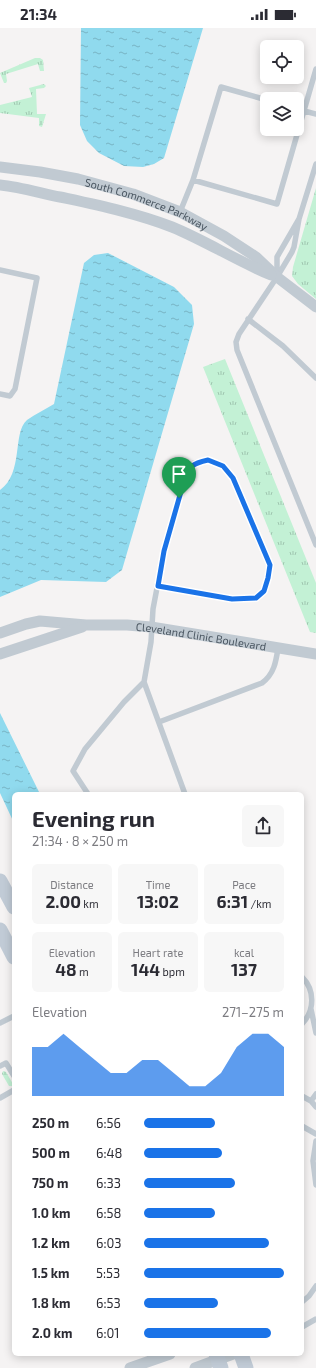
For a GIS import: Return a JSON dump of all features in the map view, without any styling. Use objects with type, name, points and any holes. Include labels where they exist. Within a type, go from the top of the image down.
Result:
[{"type":"main road","points":[[0,881],[12,903]]},
{"type":"main road","points":[[0,930],[12,953]]},
{"type":"main road","points":[[241,1356],[246,1368]]},
{"type":"street","name":"South Commerce Parkway","points":[[0,167],[78,179],[133,194],[180,212],[224,236],[256,257],[277,277],[316,307]]},
{"type":"street","name":"South Commerce Parkway","points":[[0,185],[91,203],[171,227],[208,243],[244,264],[277,277]]},
{"type":"street","name":"Cleveland Clinic Boulevard","points":[[0,633],[40,621],[86,625],[127,625],[152,627],[316,654]]},
{"type":"street","name":"Cleveland Clinic Boulevard","points":[[0,654],[86,625]]},
{"type":"street","points":[[130,1368],[164,1356]]},
{"type":"street","points":[[194,1368],[228,1356]]},
{"type":"lane","points":[[316,70],[304,111],[316,114]]},
{"type":"lane","points":[[180,212],[193,180],[221,87],[260,98]]},
{"type":"lane","points":[[193,180],[277,204],[297,136]]},
{"type":"lane","points":[[316,164],[299,219],[294,247],[277,277],[248,319],[236,342],[237,350],[316,545]]},
{"type":"lane","points":[[277,277],[277,257],[299,219]]},
{"type":"lane","points":[[0,270],[37,278],[15,388],[10,396],[0,394]]},
{"type":"lane","points":[[248,319],[283,346],[316,378]]},
{"type":"lane","points":[[158,586],[232,599],[256,598],[264,591],[270,565],[234,479],[223,466],[208,460],[194,463],[188,471],[184,481],[164,551],[153,609],[151,642],[144,682],[184,792]]},
{"type":"lane","points":[[159,722],[262,684],[269,678],[274,668],[278,648]]},
{"type":"lane","points":[[87,792],[73,771],[85,749],[124,702],[144,682]]},
{"type":"lane","points":[[304,980],[310,987],[312,998],[311,1009],[307,1019],[304,1022]]},
{"type":"lane","points":[[311,1009],[316,1033]]},
{"type":"lane","points":[[0,1023],[12,1017]]},
{"type":"lane","points":[[0,1066],[6,1063],[12,1073]]},
{"type":"lane","points":[[0,1098],[12,1091]]},
{"type":"lane","points":[[311,1100],[316,1094]]},
{"type":"lane","points":[[304,1097],[311,1100],[316,1107]]},
{"type":"lane","points":[[304,1127],[316,1134]]},
{"type":"lane","points":[[316,1141],[313,1161],[316,1185]]},
{"type":"lane","points":[[304,1300],[316,1286]]},
{"type":"lane","points":[[304,1326],[316,1319]]},
{"type":"green space","points":[[35,58],[40,58],[43,60],[44,71],[40,71],[38,64],[6,74],[7,81],[4,83],[0,73]]},
{"type":"green space","points":[[44,84],[46,86],[44,88],[36,89],[37,114],[46,114],[42,127],[39,126],[39,118],[0,113],[0,105],[32,97],[29,88]]},
{"type":"green space","points":[[316,188],[316,299],[298,284],[292,276],[293,267]]},
{"type":"green space","points":[[225,359],[316,583],[316,633],[310,632],[203,367]]},
{"type":"green space","points":[[3,1071],[6,1072],[12,1082],[12,1086],[9,1086],[2,1074]]},
{"type":"water","points":[[81,28],[203,28],[164,158],[154,164],[143,167],[124,166],[99,153],[87,141],[80,125]]},
{"type":"water","points":[[108,253],[174,287],[192,305],[194,324],[122,570],[106,582],[41,580],[0,597],[0,490],[7,483],[12,474],[23,426],[27,420],[54,404],[84,263],[94,255]]},
{"type":"water","points":[[0,713],[39,792],[12,792],[12,819],[0,793]]},
{"type":"route","points":[[208,460],[223,466],[233,478],[270,565],[264,591],[256,598],[232,599],[158,586],[164,551],[179,498],[188,471],[194,463],[208,460]]}]
